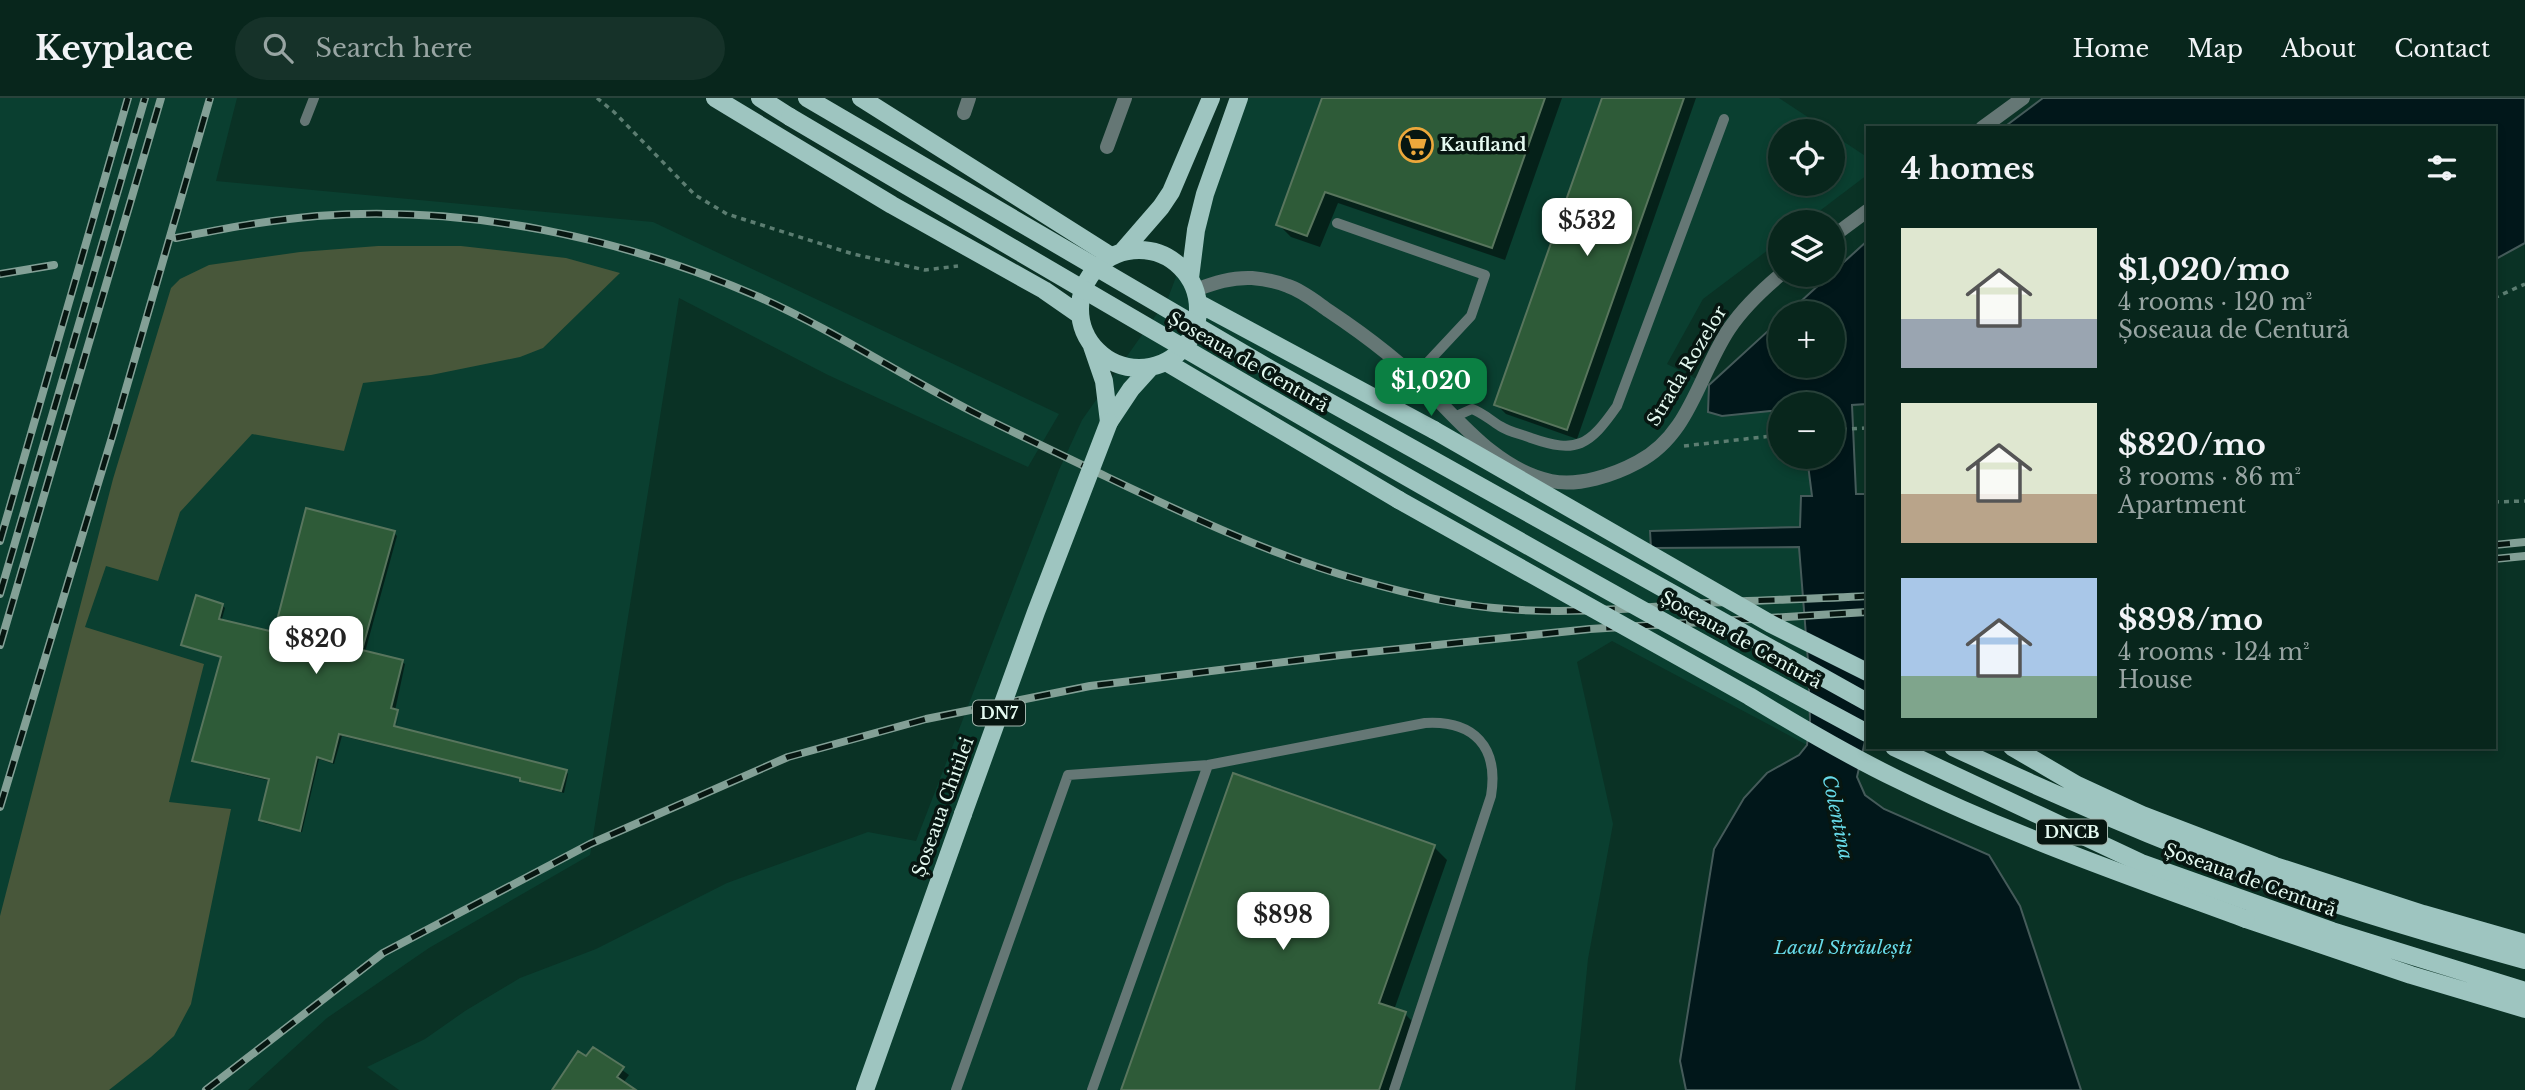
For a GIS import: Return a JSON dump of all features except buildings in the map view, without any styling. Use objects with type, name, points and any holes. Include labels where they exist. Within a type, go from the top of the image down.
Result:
[{"type":"main road","points":[[715,98],[892,205],[1044,290],[1080,316]]},
{"type":"main road","name":"Șoseaua de Centură","points":[[760,98],[1259,394],[1866,732]]},
{"type":"main road","name":"Șoseaua de Centură","points":[[807,98],[1270,369],[1866,701]]},
{"type":"main road","points":[[861,98],[1117,254],[1145,250],[1167,257],[1180,266],[1194,290],[1771,624],[1866,672]]},
{"type":"main road","points":[[1080,316],[1079,305],[1084,285],[1095,268],[1117,254],[1161,207],[1171,192],[1211,98]]},
{"type":"main road","name":"DN7","points":[[1158,365],[1178,355],[1191,338],[1198,317],[1194,290],[1196,230],[1205,194],[1239,98]]},
{"type":"main road","name":"DN7","points":[[1080,316],[1086,337],[1092,346]]},
{"type":"main road","points":[[1092,346],[1111,362],[1124,367],[1158,365],[1749,696],[1799,727],[1899,780],[2018,833],[2250,912],[2400,971],[2525,1009]]},
{"type":"main road","name":"Șoseaua Chitilei","points":[[1092,346],[1104,381],[1109,422]]},
{"type":"main road","name":"Șoseaua Chitilei","points":[[865,1090],[918,934],[1109,422],[1131,389],[1158,365]]},
{"type":"main road","name":"Șoseaua de Centură","points":[[1898,749],[2250,912],[2525,991]]},
{"type":"main road","name":"Șoseaua de Centură","points":[[1957,749],[2065,800],[2271,873],[2394,922],[2525,960]]},
{"type":"main road","points":[[2014,749],[2077,785],[2271,873],[2525,943]]},
{"type":"street","points":[[964,113],[969,98]]},
{"type":"street","points":[[1107,147],[1125,98]]},
{"type":"street","points":[[1985,126],[2023,98]]},
{"type":"street","points":[[1845,227],[1866,212]]},
{"type":"street","points":[[1194,290],[1225,279],[1254,278],[1289,286],[1356,329],[1414,377],[1503,460],[1552,481],[1593,479],[1639,462],[1658,449]]},
{"type":"street","name":"Strada Rozelor","points":[[1658,449],[1680,423],[1728,329],[1745,307],[1768,286]]},
{"type":"lane","points":[[305,121],[314,98]]},
{"type":"lane","points":[[1454,417],[1472,410],[1482,413],[1502,428],[1555,446],[1572,447],[1603,426],[1617,406],[1724,120]]},
{"type":"lane","points":[[1337,223],[1485,275],[1471,316],[1414,377]]},
{"type":"lane","points":[[956,1090],[1068,775],[1208,765],[1425,723],[1446,722],[1465,728],[1481,741],[1491,760],[1494,779],[1492,796],[1394,1090]]},
{"type":"lane","points":[[1092,1090],[1208,765]]},
{"type":"path","points":[[597,98],[695,195],[727,214],[853,254],[925,270],[992,261]]},
{"type":"path","points":[[2496,297],[2525,284]]},
{"type":"path","points":[[1845,429],[1866,428]]},
{"type":"path","points":[[1658,449],[1768,436]]},
{"type":"path","points":[[2496,502],[2525,502]]},
{"type":"shaded area","points":[[0,98],[237,98],[216,181],[653,222],[1059,414],[1028,467],[828,375],[679,298],[590,855],[429,948],[327,1018],[248,1090],[0,1090]]},
{"type":"shaded area","points":[[1244,98],[1779,98],[1811,119],[1768,119],[1768,196],[1839,196],[1821,210],[1768,210],[1768,250],[1703,299],[1667,364],[1709,385],[1708,412],[1722,416],[1768,411],[1768,469],[1808,469],[1812,497],[1801,497],[1800,527],[1651,532],[1652,548],[1799,547],[1808,661],[1810,720],[1807,745],[1612,641],[1577,662],[1613,824],[1588,959],[1575,1090],[399,1090],[367,1067],[425,1039],[520,978],[596,949],[727,883],[868,832],[916,841],[1059,470],[1082,420],[1168,298]]},
{"type":"shaded area","points":[[1845,143],[1866,156],[1866,176],[1845,192]]},
{"type":"shaded area","points":[[378,246],[461,246],[566,258],[620,273],[543,348],[520,357],[431,375],[363,383],[344,451],[252,434],[180,512],[158,581],[106,566],[85,627],[204,664],[169,802],[231,809],[191,1004],[174,1036],[109,1090],[0,1090],[0,916],[113,479],[171,288],[180,279],[209,265],[300,252]]},
{"type":"water","points":[[2043,98],[2525,98],[2525,243],[2496,259],[2496,126],[2006,126]]},
{"type":"water","name":"Lacul Străulești","points":[[1866,242],[1866,404],[1852,405],[1856,494],[1866,494],[1866,736],[1857,777],[1865,795],[1884,809],[1989,855],[2020,906],[2081,1090],[1686,1090],[1680,1061],[1714,849],[1744,798],[1767,773],[1799,755],[1807,745],[1810,720],[1808,661],[1799,547],[1651,548],[1650,531],[1800,527],[1801,496],[1812,496],[1809,469],[1845,469],[1845,392],[1768,392],[1768,411],[1722,416],[1708,412],[1709,385],[1768,331],[1768,378],[1845,378],[1845,301],[1801,301],[1817,287],[1845,287],[1845,261]]},
{"type":"railway","points":[[0,541],[128,98]]},
{"type":"railway","points":[[0,594],[145,98]]},
{"type":"railway","points":[[0,645],[161,98]]},
{"type":"railway","points":[[0,807],[113,434],[210,98]]},
{"type":"railway","points":[[176,238],[263,222],[317,216],[430,216],[543,230],[653,257],[707,276],[786,310],[971,411],[1201,521],[1297,560],[1428,598],[1494,608],[1573,611],[1866,596]]},
{"type":"railway","points":[[0,274],[54,265]]},
{"type":"railway","points":[[2496,545],[2525,542]]},
{"type":"railway","points":[[2496,559],[2525,556]]},
{"type":"railway","points":[[206,1090],[383,953],[590,844],[788,757],[926,719],[1090,686],[1341,655],[1590,629],[1866,612]]},
{"type":"place","name":"Kaufland","points":[[1416,145]]},
{"type":"water label","name":"Colentina","points":[[1838,817]]}]
